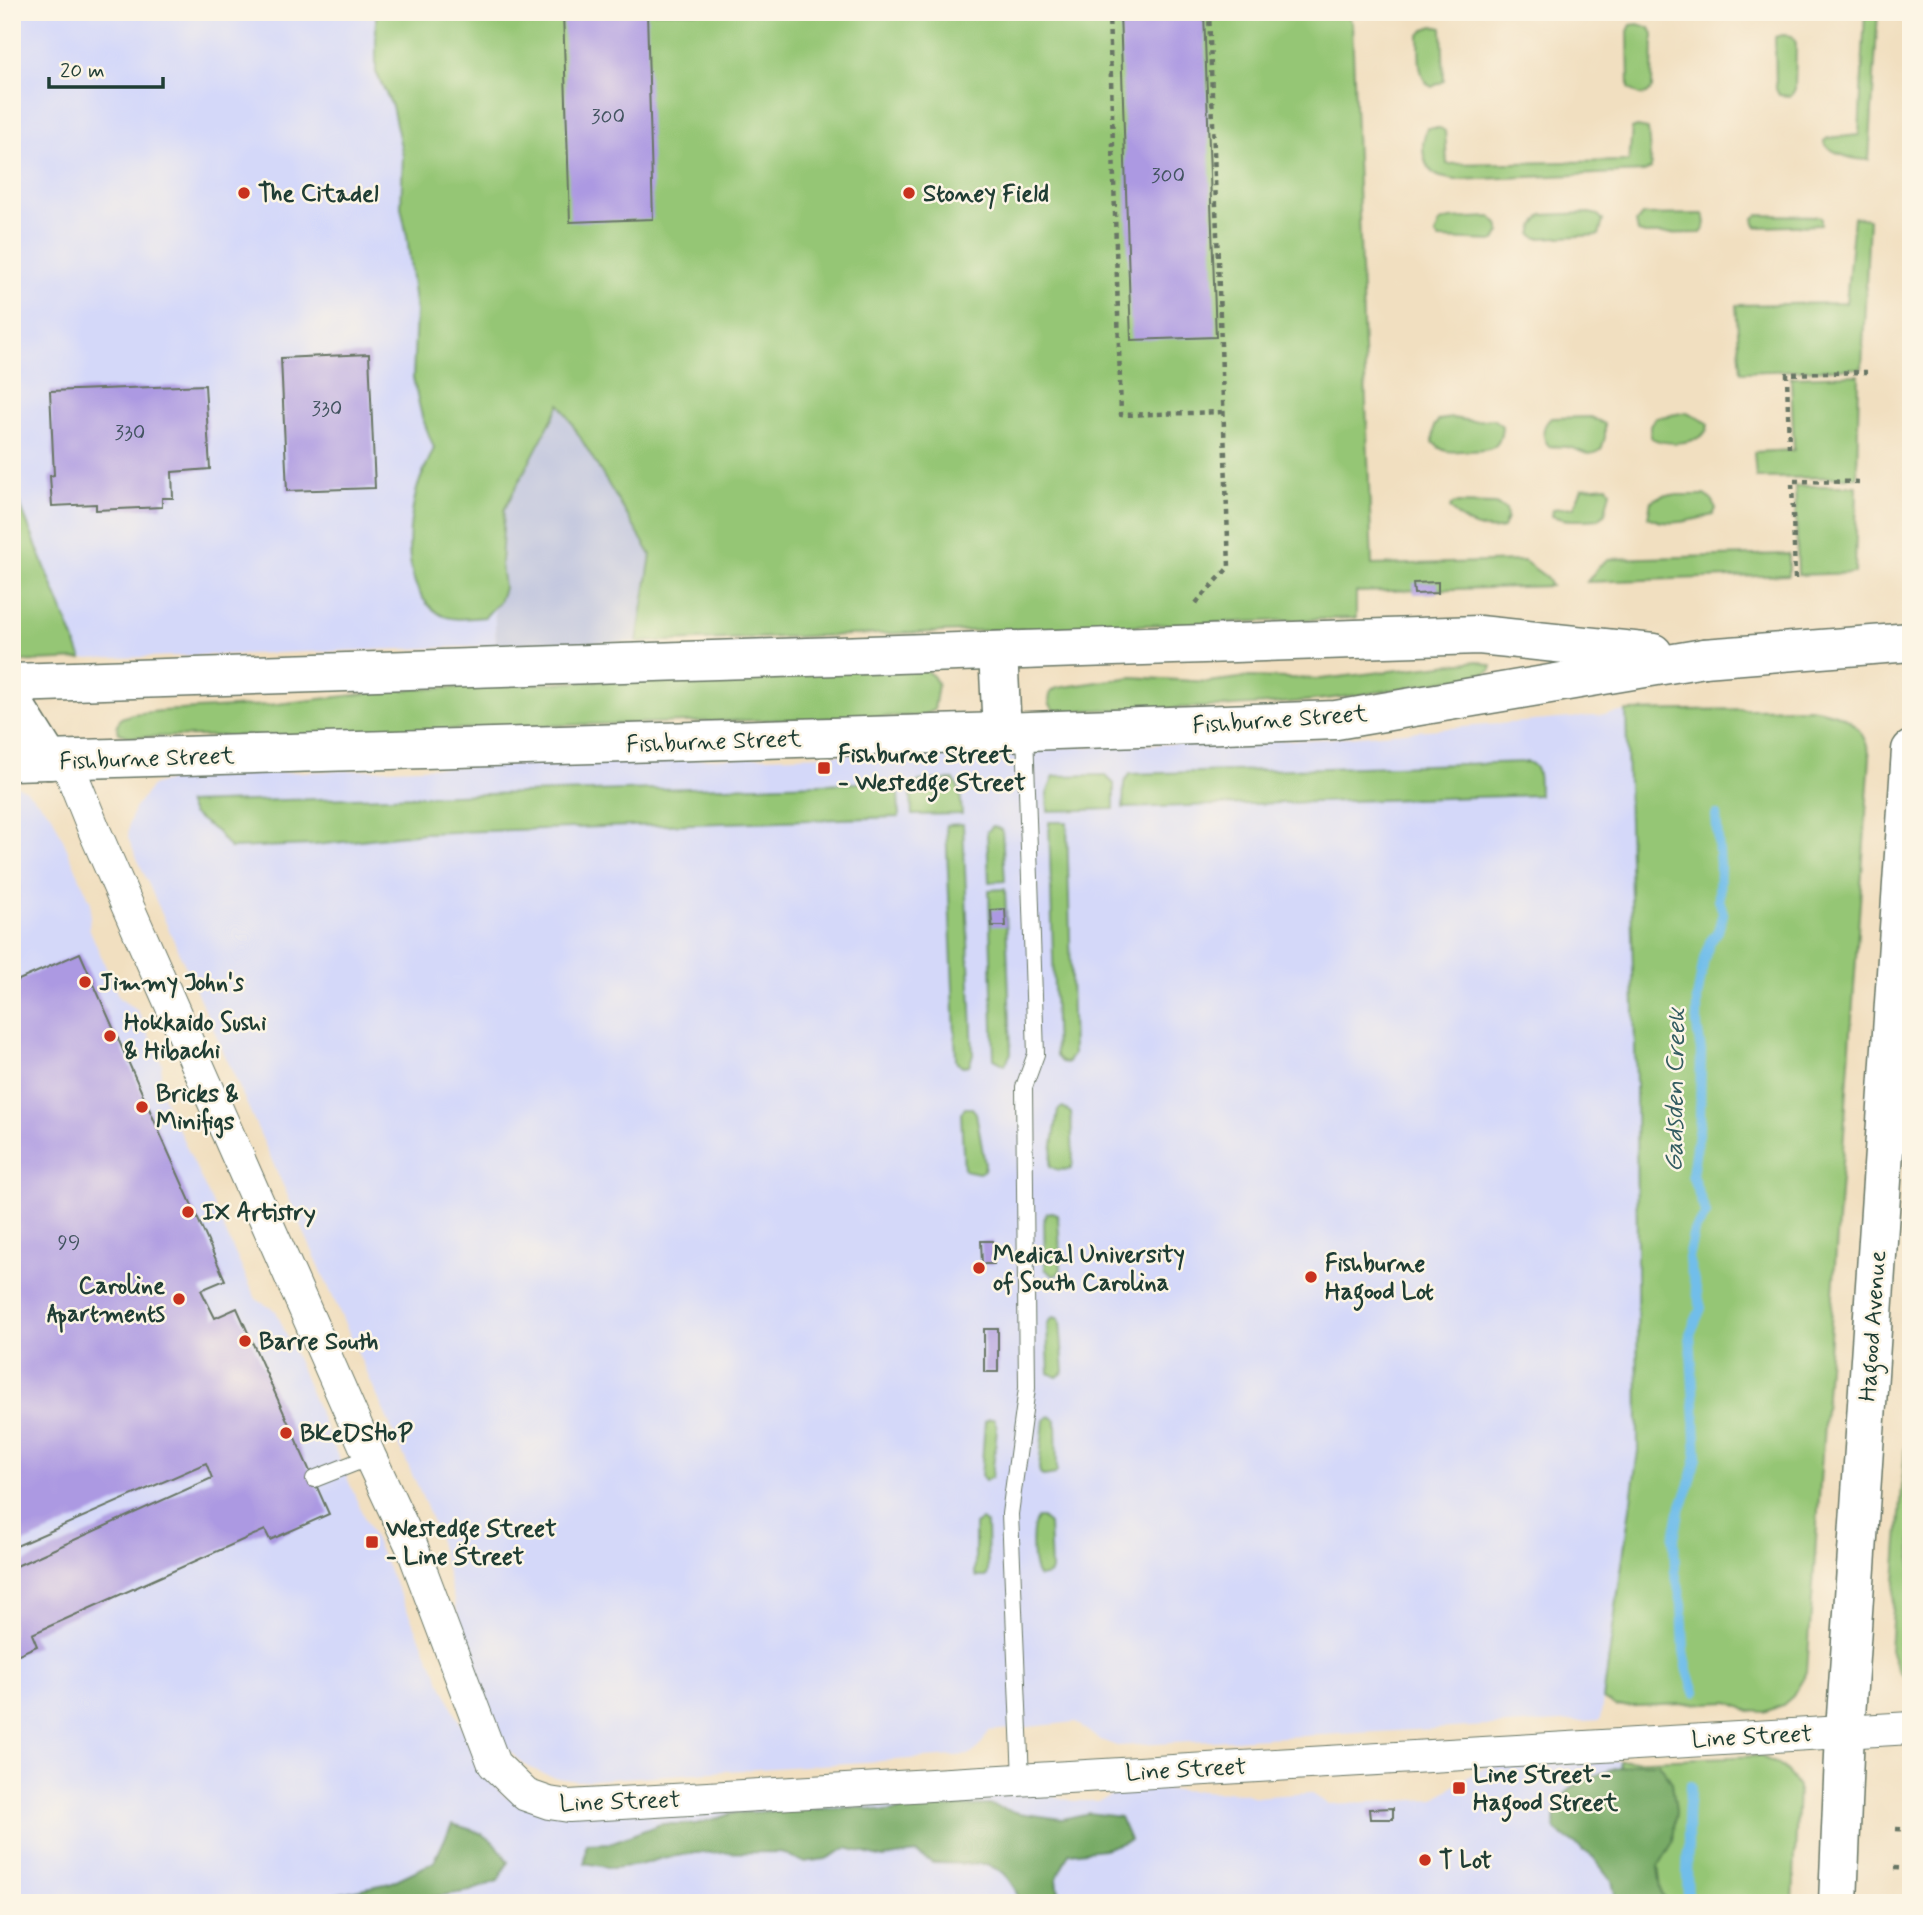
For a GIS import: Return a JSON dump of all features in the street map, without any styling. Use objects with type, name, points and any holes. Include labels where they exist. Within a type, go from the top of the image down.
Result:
[{"type":"main road","name":"Fishburne Street","points":[[12,683],[1479,635],[1704,658]]},
{"type":"main road","name":"Fishburne Street","points":[[42,761],[1336,720],[1704,658],[1911,642]]},
{"type":"main road","points":[[998,650],[1013,732]]},
{"type":"main road","points":[[12,701],[42,761]]},
{"type":"main road","name":"Hagood Avenue","points":[[1838,1903],[1845,1731],[1911,750]]},
{"type":"street","name":"Line Street","points":[[42,761],[95,832],[412,1547],[494,1764],[526,1795],[550,1803],[569,1805],[1911,1728]]},
{"type":"lane","points":[[1013,732],[1036,1054],[1024,1087],[1027,1388],[1010,1514],[1021,1779]]},
{"type":"lane","points":[[314,1479],[370,1457]]},
{"type":"path","points":[[1109,12],[1121,415],[1223,412]]},
{"type":"path","points":[[1196,603],[1229,567],[1209,12]]},
{"type":"path","points":[[1789,448],[1787,374],[1867,372]]},
{"type":"path","points":[[1795,579],[1792,481],[1863,482]]},
{"type":"path","points":[[1896,1829],[1911,1830]]},
{"type":"path","points":[[1894,1868],[1911,1869]]},
{"type":"path","points":[[1893,1898],[1911,1899]]},
{"type":"shaded area","name":"The Citadel","points":[[12,12],[469,12],[496,646],[82,659],[12,485]]},
{"type":"shaded area","points":[[542,374],[651,555],[637,642],[496,646],[484,375]]},
{"type":"shaded area","name":"Medical University of South Carolina","points":[[1626,711],[1636,1084],[1638,1451],[1600,1720],[1117,1746],[1098,1739],[1076,1722],[989,1731],[980,1747],[970,1755],[577,1781],[553,1777],[530,1768],[511,1753],[496,1732],[470,1661],[438,1538],[428,1510],[128,838],[134,809],[152,786],[205,775],[1322,739]]},
{"type":"shaded area","points":[[12,784],[25,789],[52,815],[91,903],[89,928],[119,998],[138,1011],[162,1064],[159,1087],[256,1299],[276,1311],[363,1515],[485,1777],[506,1797],[917,1801],[980,1798],[996,1793],[1044,1794],[1074,1801],[1098,1801],[1131,1788],[1244,1793],[1254,1797],[1311,1793],[1328,1804],[1434,1799],[1480,1769],[1495,1765],[1620,1761],[1627,1903],[12,1903]]},
{"type":"green space","name":"Stoney Field","points":[[376,12],[1336,12],[1349,18],[1352,23],[1372,565],[1524,561],[1546,577],[1551,586],[1356,592],[1356,618],[637,642],[651,555],[560,404],[504,510],[501,564],[504,588],[499,602],[485,617],[461,619],[443,616],[426,602],[418,589],[410,558],[410,524],[416,493],[434,448],[422,417],[413,378],[416,312],[401,207],[403,156],[392,106],[376,72]]},
{"type":"green space","points":[[1865,12],[1878,12],[1869,160],[1840,154],[1825,145],[1824,141],[1828,138],[1859,135]]},
{"type":"green space","points":[[1631,25],[1650,28],[1653,34],[1652,89],[1647,94],[1639,95],[1629,88],[1628,31]]},
{"type":"green space","points":[[1433,26],[1442,28],[1444,81],[1432,87],[1421,72],[1419,36],[1425,29]]},
{"type":"green space","points":[[1792,36],[1796,43],[1795,89],[1791,96],[1779,95],[1776,89],[1775,37]]},
{"type":"green space","points":[[1428,128],[1440,128],[1445,131],[1447,164],[1629,161],[1632,129],[1648,129],[1651,169],[1644,172],[1456,180],[1440,177],[1432,172],[1425,161],[1423,147]]},
{"type":"green space","points":[[1703,214],[1706,224],[1701,233],[1645,234],[1638,232],[1636,222],[1642,215]]},
{"type":"green space","points":[[1542,215],[1598,215],[1603,220],[1599,235],[1538,238],[1532,235],[1534,226]]},
{"type":"green space","points":[[1758,215],[1818,216],[1821,218],[1821,225],[1758,227],[1754,218]]},
{"type":"green space","points":[[1491,217],[1498,224],[1500,232],[1495,241],[1439,239],[1435,235],[1440,222]]},
{"type":"green space","points":[[1854,217],[1869,219],[1862,368],[1741,372],[1736,305],[1846,303]]},
{"type":"green space","points":[[1859,375],[1857,477],[1756,478],[1754,452],[1794,450],[1791,377]]},
{"type":"green space","points":[[1687,412],[1708,423],[1701,436],[1675,443],[1650,437],[1650,426],[1655,418]]},
{"type":"green space","points":[[1591,417],[1605,424],[1601,450],[1596,453],[1588,454],[1567,447],[1549,446],[1546,442],[1544,431],[1551,418]]},
{"type":"green space","points":[[1452,418],[1472,421],[1493,419],[1502,426],[1499,442],[1485,450],[1443,450],[1433,442],[1434,426],[1439,420]]},
{"type":"green space","points":[[12,485],[82,659],[12,662]]},
{"type":"green space","points":[[1607,486],[1610,491],[1605,513],[1599,519],[1569,520],[1552,516],[1553,509],[1574,507],[1582,488]]},
{"type":"green space","points":[[1795,486],[1857,486],[1855,573],[1798,575]]},
{"type":"green space","points":[[1664,495],[1704,495],[1713,501],[1716,509],[1713,515],[1680,522],[1664,522],[1648,517],[1651,501]]},
{"type":"green space","points":[[1454,503],[1495,504],[1506,509],[1507,518],[1503,528],[1481,528],[1467,523],[1455,514],[1450,508]]},
{"type":"green space","points":[[1789,554],[1789,575],[1587,582],[1608,559]]},
{"type":"green space","points":[[1478,661],[1492,666],[1491,670],[1487,673],[1411,687],[1299,702],[1056,711],[1049,700],[1051,692],[1057,688],[1132,677],[1208,682],[1248,677],[1321,679]]},
{"type":"green space","points":[[921,667],[933,676],[938,684],[934,710],[922,716],[305,735],[131,737],[119,733],[117,725],[121,718],[132,714],[269,705],[397,690]]},
{"type":"green space","points":[[1809,708],[1842,716],[1850,721],[1862,734],[1870,756],[1807,1672],[1793,1696],[1783,1705],[1765,1712],[1749,1711],[1729,1702],[1616,1707],[1603,1699],[1638,1451],[1636,1084],[1626,711]]},
{"type":"green space","points":[[1528,762],[1537,771],[1539,795],[1123,808],[1124,783],[1130,774]]},
{"type":"green space","points":[[1105,775],[1114,784],[1114,809],[1048,811],[1047,794],[1054,776]]},
{"type":"green space","points":[[954,780],[960,791],[962,814],[912,815],[911,790],[919,781]]},
{"type":"green space","points":[[889,782],[898,792],[899,817],[424,833],[315,845],[230,848],[217,832],[192,814],[187,803]]},
{"type":"green space","points":[[1049,822],[1067,822],[1073,1055],[1067,1063],[1061,1062],[1056,1056]]},
{"type":"green space","points":[[963,824],[973,1055],[969,1065],[963,1066],[957,1063],[956,1059],[946,825]]},
{"type":"green space","points":[[993,826],[1002,830],[1005,881],[989,882],[987,832]]},
{"type":"green space","points":[[1005,889],[1011,1053],[1005,1065],[994,1059],[989,890]]},
{"type":"green space","points":[[1063,1107],[1071,1113],[1073,1163],[1071,1168],[1060,1170],[1050,1166],[1058,1110]]},
{"type":"green space","points":[[965,1108],[972,1108],[976,1113],[985,1164],[984,1170],[979,1173],[964,1170],[961,1113]]},
{"type":"green space","points":[[1047,1213],[1057,1214],[1058,1218],[1061,1269],[1054,1276],[1045,1269],[1044,1218]]},
{"type":"green space","points":[[1054,1317],[1060,1322],[1064,1372],[1057,1377],[1049,1373],[1047,1326]]},
{"type":"green space","points":[[1911,1365],[1911,1685],[1898,1671],[1890,1650]]},
{"type":"green space","points":[[1050,1416],[1056,1420],[1057,1471],[1044,1476],[1039,1468],[1044,1420]]},
{"type":"green space","points":[[994,1419],[997,1428],[992,1477],[985,1481],[981,1476],[985,1422]]},
{"type":"green space","points":[[1037,1518],[1042,1518],[1049,1524],[1051,1570],[1049,1575],[1039,1577],[1034,1566],[1032,1548]]},
{"type":"green space","points":[[981,1520],[987,1524],[986,1577],[977,1577],[975,1573],[975,1524]]},
{"type":"green space","points":[[1759,1756],[1782,1768],[1798,1787],[1793,1903],[1627,1903],[1620,1761]]},
{"type":"green space","points":[[1638,1763],[1659,1763],[1672,1782],[1676,1811],[1673,1842],[1658,1867],[1662,1895],[1669,1903],[1617,1903],[1612,1881],[1593,1857],[1555,1830],[1555,1814],[1560,1801],[1569,1791],[1595,1776]]},
{"type":"green space","points":[[990,1805],[1019,1813],[1062,1819],[1089,1813],[1120,1817],[1130,1840],[1104,1849],[1069,1853],[1057,1878],[1060,1903],[1020,1903],[1015,1889],[1004,1873],[987,1864],[933,1863],[916,1853],[883,1858],[847,1848],[826,1859],[803,1862],[781,1852],[696,1853],[612,1868],[585,1863],[586,1844],[610,1843],[661,1824],[696,1824],[735,1813],[859,1807],[884,1812]]},
{"type":"green space","points":[[452,1824],[479,1832],[497,1846],[508,1862],[498,1881],[470,1891],[432,1897],[417,1903],[314,1903],[338,1894],[390,1883],[434,1862]]},
{"type":"building","points":[[563,12],[647,12],[653,219],[570,222]]},
{"type":"building","points":[[1120,12],[1204,12],[1216,337],[1131,340]]},
{"type":"building","points":[[369,354],[375,488],[287,491],[281,358]]},
{"type":"building","points":[[205,385],[210,469],[172,472],[173,498],[162,498],[162,507],[96,510],[96,504],[52,506],[50,476],[54,475],[50,391]]},
{"type":"building","points":[[1438,582],[1438,593],[1414,594],[1413,583]]},
{"type":"building","points":[[13,849],[20,883],[13,921]]},
{"type":"building","points":[[1005,909],[1006,926],[992,926],[991,910]]},
{"type":"building","points":[[80,953],[225,1280],[201,1290],[215,1318],[237,1308],[329,1514],[270,1540],[265,1530],[32,1634],[37,1646],[12,1657],[12,1568],[212,1478],[206,1463],[12,1548],[12,983]]},
{"type":"building","points":[[981,1241],[993,1241],[994,1264],[982,1264]]},
{"type":"building","points":[[984,1329],[998,1329],[998,1372],[984,1372]]},
{"type":"building","points":[[1393,1808],[1393,1819],[1370,1819],[1369,1809]]},
{"type":"waterway","name":"Gadsden Creek","points":[[1695,1692],[1684,1651],[1682,1604],[1675,1572],[1674,1538],[1679,1512],[1697,1457],[1690,1334],[1701,1308],[1688,1258],[1694,1231],[1706,1214],[1692,1175],[1700,1119],[1701,1051],[1697,999],[1704,959],[1710,942],[1718,931],[1723,913],[1719,899],[1720,865],[1716,815]]},
{"type":"waterway","name":"Gadsden Creek","points":[[1689,1903],[1688,1809],[1691,1786]]},
{"type":"place","name":"The Citadel","points":[[244,193]]},
{"type":"place","name":"Stoney Field","points":[[909,193]]},
{"type":"place","name":"Fishburne Street - Westedge Street","points":[[824,768]]},
{"type":"place","name":"Jimmy John's","points":[[85,982]]},
{"type":"place","name":"Hokkaido Sushi & Hibachi","points":[[110,1036]]},
{"type":"place","name":"Bricks & Minifigs","points":[[142,1107]]},
{"type":"place","name":"IX Artistry","points":[[188,1212]]},
{"type":"place","name":"Medical University of South Carolina","points":[[979,1268]]},
{"type":"place","name":"Fishburne Hagood Lot","points":[[1311,1277]]},
{"type":"place","name":"Caroline Apartments","points":[[179,1299]]},
{"type":"place","name":"Barre South","points":[[245,1341]]},
{"type":"place","name":"BKeDSHoP","points":[[286,1433]]},
{"type":"place","name":"Westedge Street - Line Street","points":[[372,1542]]},
{"type":"place","name":"Line Street - Hagood Street","points":[[1459,1788]]},
{"type":"place","name":"T Lot","points":[[1425,1860]]}]
